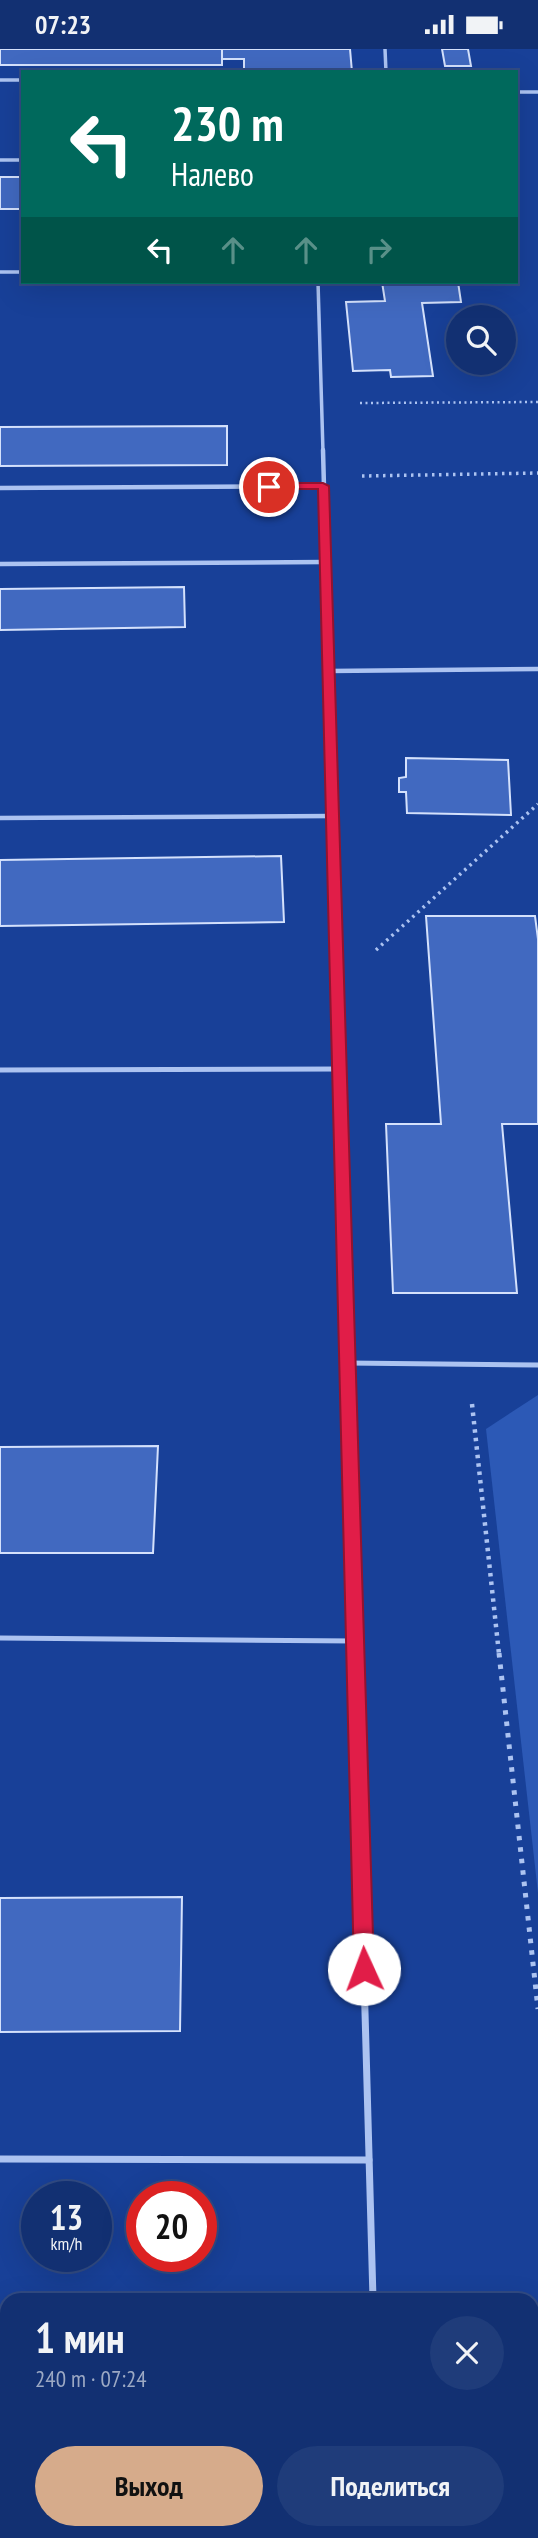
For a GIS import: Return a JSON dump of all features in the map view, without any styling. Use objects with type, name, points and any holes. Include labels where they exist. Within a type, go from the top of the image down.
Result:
[{"type":"lane","points":[[385,49],[386,70]]},
{"type":"lane","points":[[0,80],[21,80]]},
{"type":"lane","points":[[518,92],[538,92]]},
{"type":"lane","points":[[0,160],[21,160]]},
{"type":"lane","points":[[0,272],[21,272]]},
{"type":"lane","points":[[318,284],[373,2293]]},
{"type":"lane","points":[[0,488],[323,486]]},
{"type":"lane","points":[[0,564],[325,562]]},
{"type":"lane","points":[[328,671],[538,669]]},
{"type":"lane","points":[[0,818],[332,816]]},
{"type":"lane","points":[[0,1070],[341,1069]]},
{"type":"lane","points":[[347,1363],[538,1365]]},
{"type":"lane","points":[[0,1638],[355,1641]]},
{"type":"lane","points":[[0,2159],[369,2160]]},
{"type":"path","points":[[321,404],[538,402]]},
{"type":"path","points":[[322,476],[538,473]]},
{"type":"path","points":[[337,986],[538,804]]},
{"type":"path","points":[[468,1364],[538,2008]]},
{"type":"shaded area","points":[[538,1395],[538,1893],[486,1429]]},
{"type":"building","points":[[0,49],[222,49],[222,65],[0,65]]},
{"type":"building","points":[[222,49],[350,49],[352,70],[244,70],[244,59],[222,59]]},
{"type":"building","points":[[442,49],[468,49],[471,66],[445,66]]},
{"type":"building","points":[[0,177],[21,177],[21,209],[0,209]]},
{"type":"building","points":[[382,284],[458,284],[461,302],[422,303],[433,376],[391,377],[390,370],[353,371],[346,302],[385,301]]},
{"type":"building","points":[[227,426],[227,465],[0,466],[0,427]]},
{"type":"building","points":[[184,587],[185,627],[0,630],[0,589]]},
{"type":"building","points":[[406,758],[508,760],[511,815],[407,813],[406,792],[399,792],[399,778],[406,777]]},
{"type":"building","points":[[281,856],[284,922],[0,926],[0,860]]},
{"type":"building","points":[[426,916],[535,916],[538,939],[538,1124],[502,1124],[517,1293],[393,1293],[386,1124],[441,1124]]},
{"type":"building","points":[[158,1446],[153,1553],[0,1553],[0,1447]]},
{"type":"building","points":[[182,1897],[180,2031],[0,2032],[0,1898]]},
{"type":"route","points":[[269,487],[323,486],[364,1969]]}]
